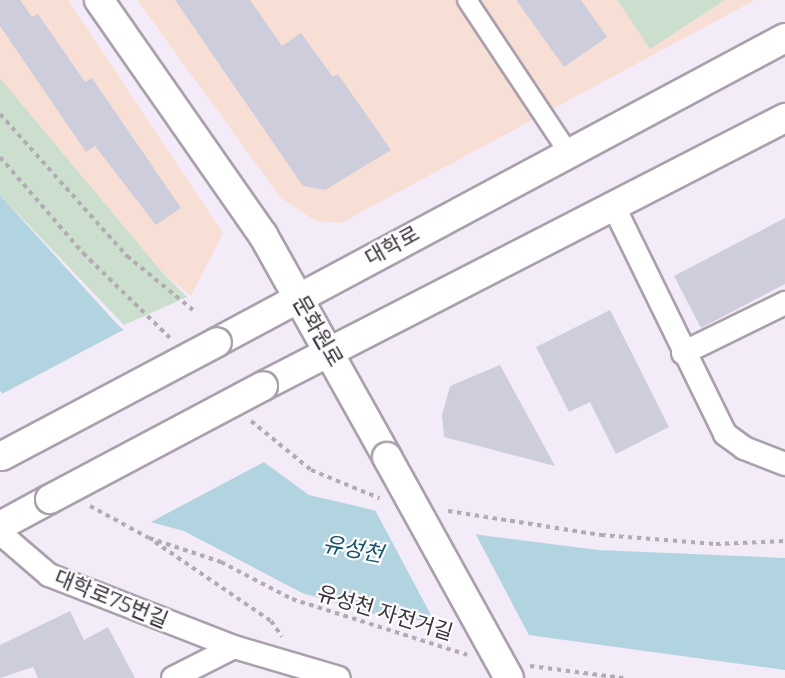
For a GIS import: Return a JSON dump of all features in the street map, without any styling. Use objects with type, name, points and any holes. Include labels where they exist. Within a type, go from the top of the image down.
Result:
[{"type":"street","name":"문화원로","points":[[99,0],[263,235],[387,457],[513,671]]},
{"type":"street","points":[[466,0],[568,152]]},
{"type":"street","name":"대학로","points":[[1,456],[300,300],[568,152],[785,38]]},
{"type":"street","points":[[0,526],[328,349],[785,118]]},
{"type":"street","points":[[613,205],[683,353],[725,434],[744,448],[785,464]]},
{"type":"street","points":[[683,353],[785,303]]},
{"type":"street","name":"대학로75번길","points":[[0,533],[49,575],[306,673],[339,678]]},
{"type":"street","points":[[172,678],[234,646]]},
{"type":"path","points":[[0,114],[127,256],[194,310]]},
{"type":"path","name":"유성천 자전거길","points":[[306,673],[271,621],[149,538],[220,562],[302,603],[472,656]]},
{"type":"path","points":[[513,671],[623,678]]},
{"type":"shaded area","points":[[0,0],[68,0],[223,233],[191,296],[162,272],[0,78]]},
{"type":"shaded area","points":[[137,0],[755,0],[341,223],[316,221],[281,198]]},
{"type":"green space","points":[[617,0],[725,0],[650,49]]},
{"type":"green space","points":[[0,78],[162,272],[187,297],[124,325],[0,195]]},
{"type":"water","name":"유성천","points":[[0,195],[116,323],[261,460],[309,495],[480,535],[598,550],[785,558],[785,670],[374,614],[302,593],[184,531],[124,515],[0,391]]},
{"type":"pier","points":[[127,328],[266,461],[147,524],[122,517],[0,395]]},
{"type":"pier","points":[[375,510],[474,531],[532,641],[439,630]]},
{"type":"building","points":[[0,0],[20,0],[32,17],[38,14],[85,82],[92,78],[181,208],[156,225],[95,146],[86,152],[0,26]]},
{"type":"building","points":[[175,0],[250,0],[282,46],[301,33],[333,77],[338,74],[391,150],[325,190],[303,186]]},
{"type":"building","points":[[516,0],[581,0],[607,37],[564,67]]},
{"type":"building","points":[[785,218],[785,284],[701,328],[674,276]]},
{"type":"building","points":[[610,310],[669,427],[616,454],[590,402],[569,412],[536,347]]},
{"type":"building","points":[[500,365],[555,466],[444,437],[442,415],[450,386]]},
{"type":"building","points":[[70,611],[84,640],[108,627],[135,678],[38,678],[33,667],[0,678],[0,645]]}]
